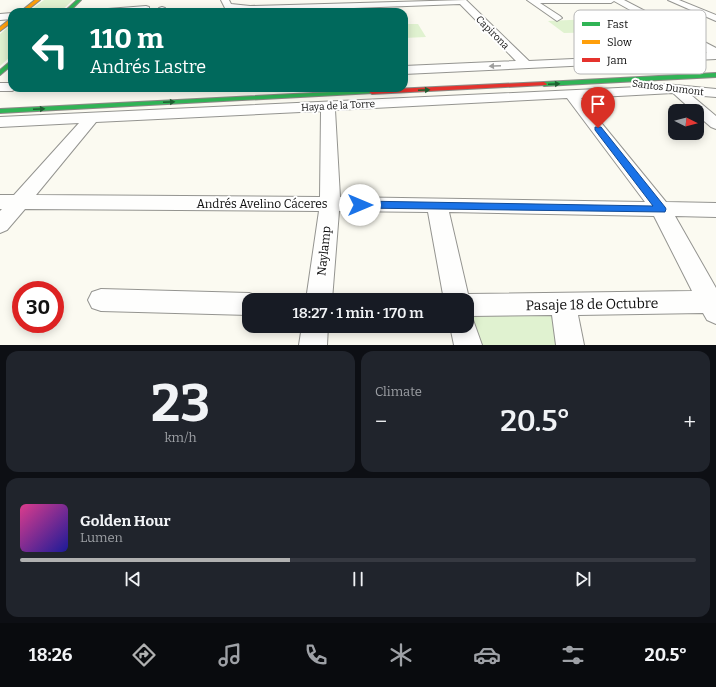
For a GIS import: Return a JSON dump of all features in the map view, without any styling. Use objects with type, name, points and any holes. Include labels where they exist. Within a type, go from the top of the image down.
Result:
[{"type":"main road","points":[[27,8],[38,0]]},
{"type":"main road","points":[[70,8],[79,0]]},
{"type":"main road","points":[[0,73],[8,66]]},
{"type":"main road","points":[[706,66],[716,66]]},
{"type":"main road","points":[[408,91],[716,75]]},
{"type":"main road","points":[[606,92],[620,81]]},
{"type":"main road","points":[[0,110],[385,92]]},
{"type":"street","points":[[531,0],[611,0]]},
{"type":"street","points":[[531,0],[557,18]]},
{"type":"street","points":[[618,0],[636,10]]},
{"type":"street","points":[[672,0],[696,10]]},
{"type":"street","points":[[226,6],[462,1]]},
{"type":"street","name":"Capirona","points":[[462,1],[525,64]]},
{"type":"street","points":[[706,14],[716,18]]},
{"type":"street","points":[[706,49],[716,55]]},
{"type":"street","points":[[706,55],[716,55]]},
{"type":"street","points":[[408,70],[574,62]]},
{"type":"street","name":"Santos Dumont","points":[[620,81],[676,90],[716,93]]},
{"type":"street","points":[[676,90],[716,124]]},
{"type":"street","name":"Haya de la Torre","points":[[0,122],[328,105],[676,90]]},
{"type":"street","points":[[571,94],[661,209],[715,305]]},
{"type":"street","name":"Naylamp","points":[[320,293],[330,205],[328,105]]},
{"type":"street","points":[[0,225],[91,118]]},
{"type":"street","name":"Andrés Avelino Cáceres","points":[[0,202],[437,205],[716,210]]},
{"type":"street","points":[[437,205],[456,293]]},
{"type":"street","points":[[102,300],[242,304]]},
{"type":"street","name":"Pasaje 18 de Octubre","points":[[474,305],[715,305]]},
{"type":"street","points":[[563,305],[570,345]]},
{"type":"street","points":[[313,345],[314,333]]},
{"type":"street","points":[[465,333],[468,345]]},
{"type":"green space","points":[[44,0],[73,0],[64,8],[33,8]]},
{"type":"green space","points":[[574,20],[574,33],[564,33],[548,21]]},
{"type":"green space","points":[[408,24],[418,24],[426,37],[408,38]]},
{"type":"green space","points":[[8,27],[8,59],[0,66],[0,34]]},
{"type":"green space","points":[[474,307],[552,312],[557,345],[475,345],[472,333],[474,333]]},
{"type":"traffic: fast","points":[[70,8],[79,0]]},
{"type":"traffic: fast","points":[[0,73],[8,66]]},
{"type":"traffic: fast","points":[[544,84],[716,75]]},
{"type":"traffic: fast","points":[[0,111],[372,92]]},
{"type":"traffic: slow","points":[[27,8],[38,0]]},
{"type":"traffic: slow","points":[[0,29],[8,23]]},
{"type":"traffic: jam","points":[[408,90],[544,84]]},
{"type":"route","points":[[360,205],[661,209],[598,128]]}]
